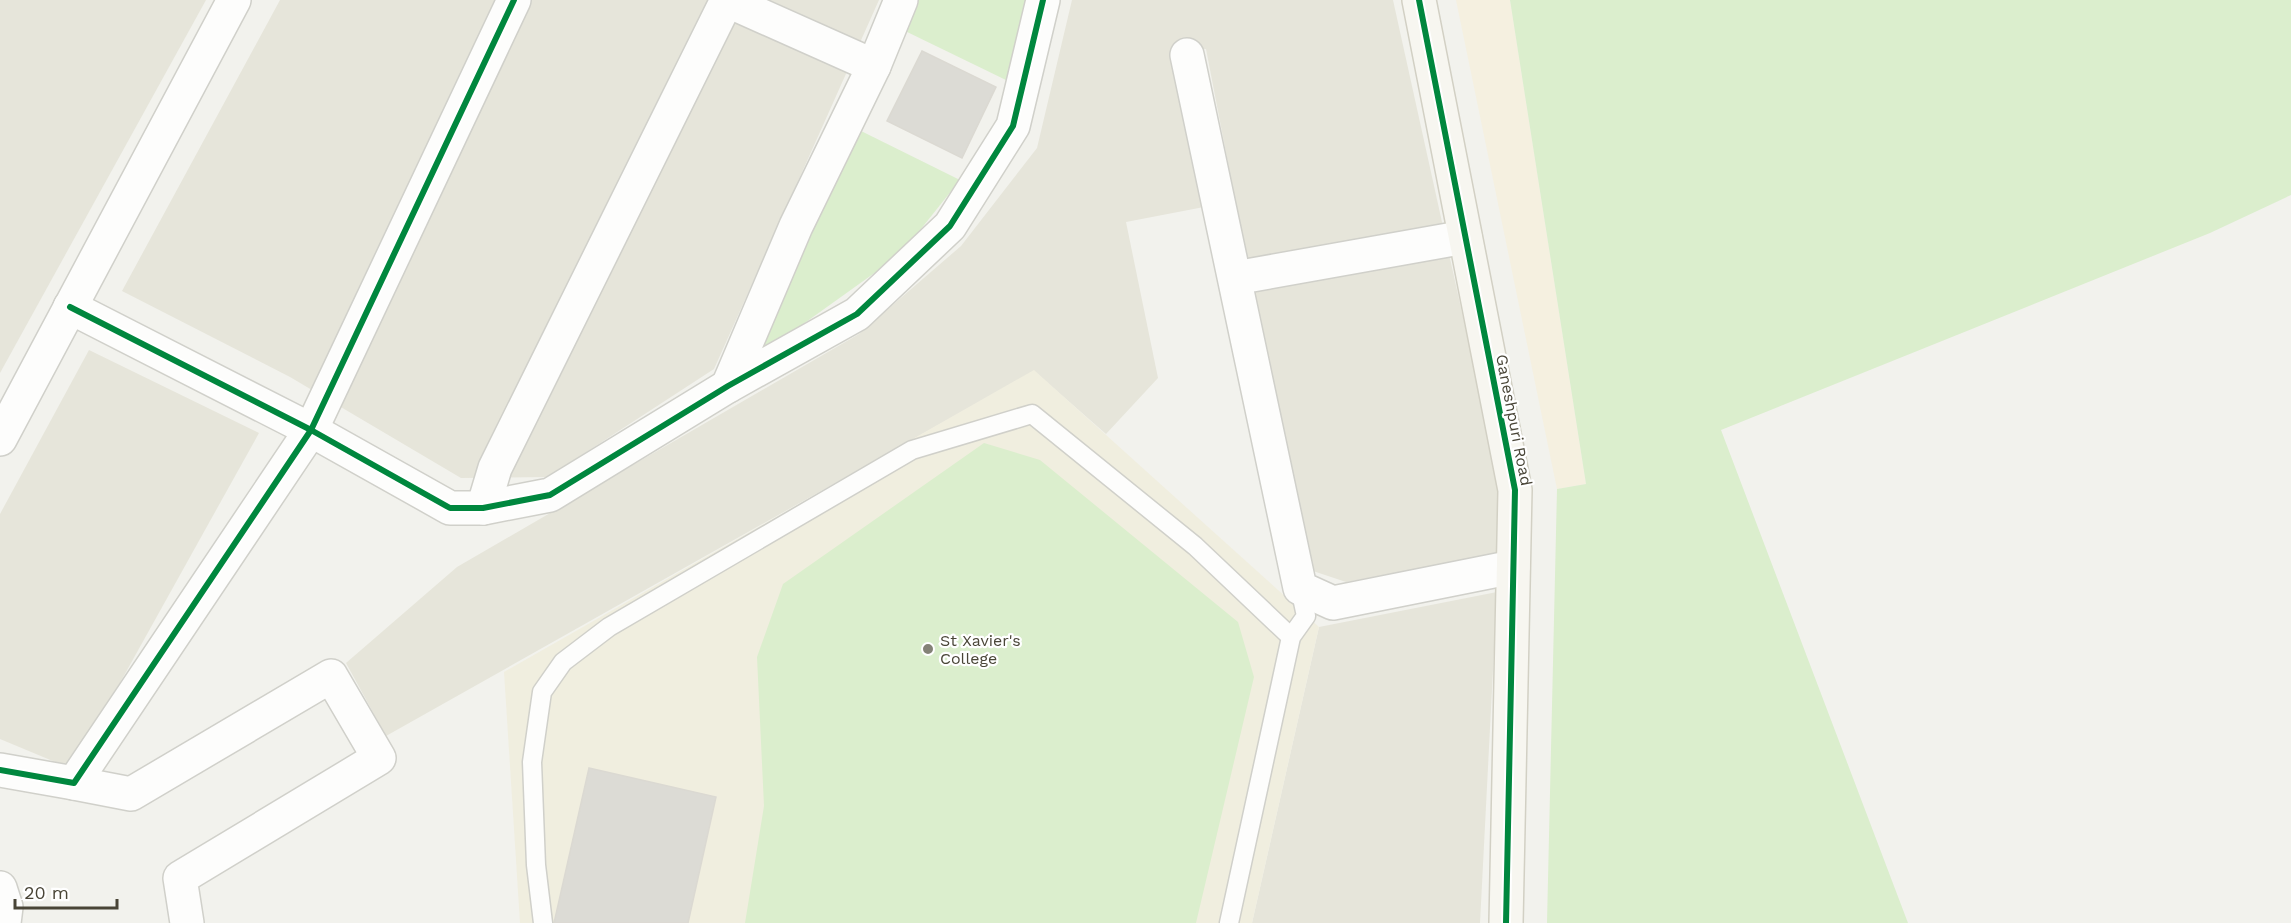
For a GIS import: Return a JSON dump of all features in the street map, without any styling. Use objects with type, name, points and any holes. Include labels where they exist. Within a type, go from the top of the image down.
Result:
[{"type":"street","points":[[0,439],[234,0]]},
{"type":"street","points":[[74,783],[311,430],[514,0]]},
{"type":"street","points":[[483,508],[495,468],[726,0],[874,66]]},
{"type":"street","points":[[728,386],[796,226],[874,66],[902,0]]},
{"type":"street","points":[[70,307],[311,430],[450,508],[483,508],[550,495],[728,386],[857,314],[950,226],[1013,126],[1043,0]]},
{"type":"street","name":"Ganeshpuri Road","points":[[1419,0],[1515,490],[1506,923]]},
{"type":"street","points":[[1187,55],[1300,588],[1333,603],[1513,567]]},
{"type":"street","points":[[1235,278],[1465,237]]},
{"type":"street","points":[[0,770],[131,794],[331,676],[380,758],[180,878],[187,923]]},
{"type":"street","points":[[0,888],[6,907],[4,923]]},
{"type":"lane","points":[[543,923],[537,865],[532,762],[542,692],[563,662],[609,627],[912,450],[1032,414],[1196,546],[1291,638]]},
{"type":"lane","points":[[1229,923],[1291,638],[1306,616],[1300,588]]},
{"type":"shaded area","points":[[0,0],[206,0],[0,373]]},
{"type":"shaded area","points":[[280,0],[879,0],[714,369],[548,477],[461,478],[290,377],[122,291]]},
{"type":"shaded area","points":[[1072,0],[1393,0],[1502,494],[1499,553],[1346,582],[1313,571],[1206,49],[1174,53],[1204,207],[1126,222],[1158,378],[1106,434],[1034,371],[386,736],[346,663],[457,567],[859,334],[961,246],[1037,148]]},
{"type":"shaded area","points":[[1456,0],[1510,0],[1586,484],[1557,489]]},
{"type":"shaded area","points":[[89,350],[259,433],[72,769],[0,739],[0,514]]},
{"type":"shaded area","name":"St Xavier's College","points":[[1034,370],[1319,627],[1252,923],[520,923],[504,672]]},
{"type":"shaded area","points":[[1497,592],[1480,923],[1252,923],[1319,627]]},
{"type":"green space","points":[[918,0],[1029,0],[1008,81],[903,30]]},
{"type":"green space","points":[[1510,0],[2291,0],[2291,195],[2210,233],[1721,430],[1908,923],[1547,923],[1557,489],[1586,484]]},
{"type":"green space","points":[[855,128],[960,180],[901,254],[753,360]]},
{"type":"green space","points":[[984,443],[1040,460],[1238,622],[1254,677],[1196,923],[745,923],[764,806],[757,657],[783,584]]},
{"type":"building","points":[[922,51],[996,87],[962,158],[887,121]]},
{"type":"building","points":[[589,768],[716,797],[688,923],[554,923]]},
{"type":"cycle path","points":[[0,770],[74,783],[311,430],[514,0]]},
{"type":"cycle path","points":[[70,307],[311,430],[450,508],[483,508],[550,495],[728,386],[857,314],[950,226],[1013,126],[1043,0]]},
{"type":"cycle path","points":[[1419,0],[1515,490],[1506,923]]},
{"type":"place","name":"St Xavier's College","points":[[928,649]]}]
